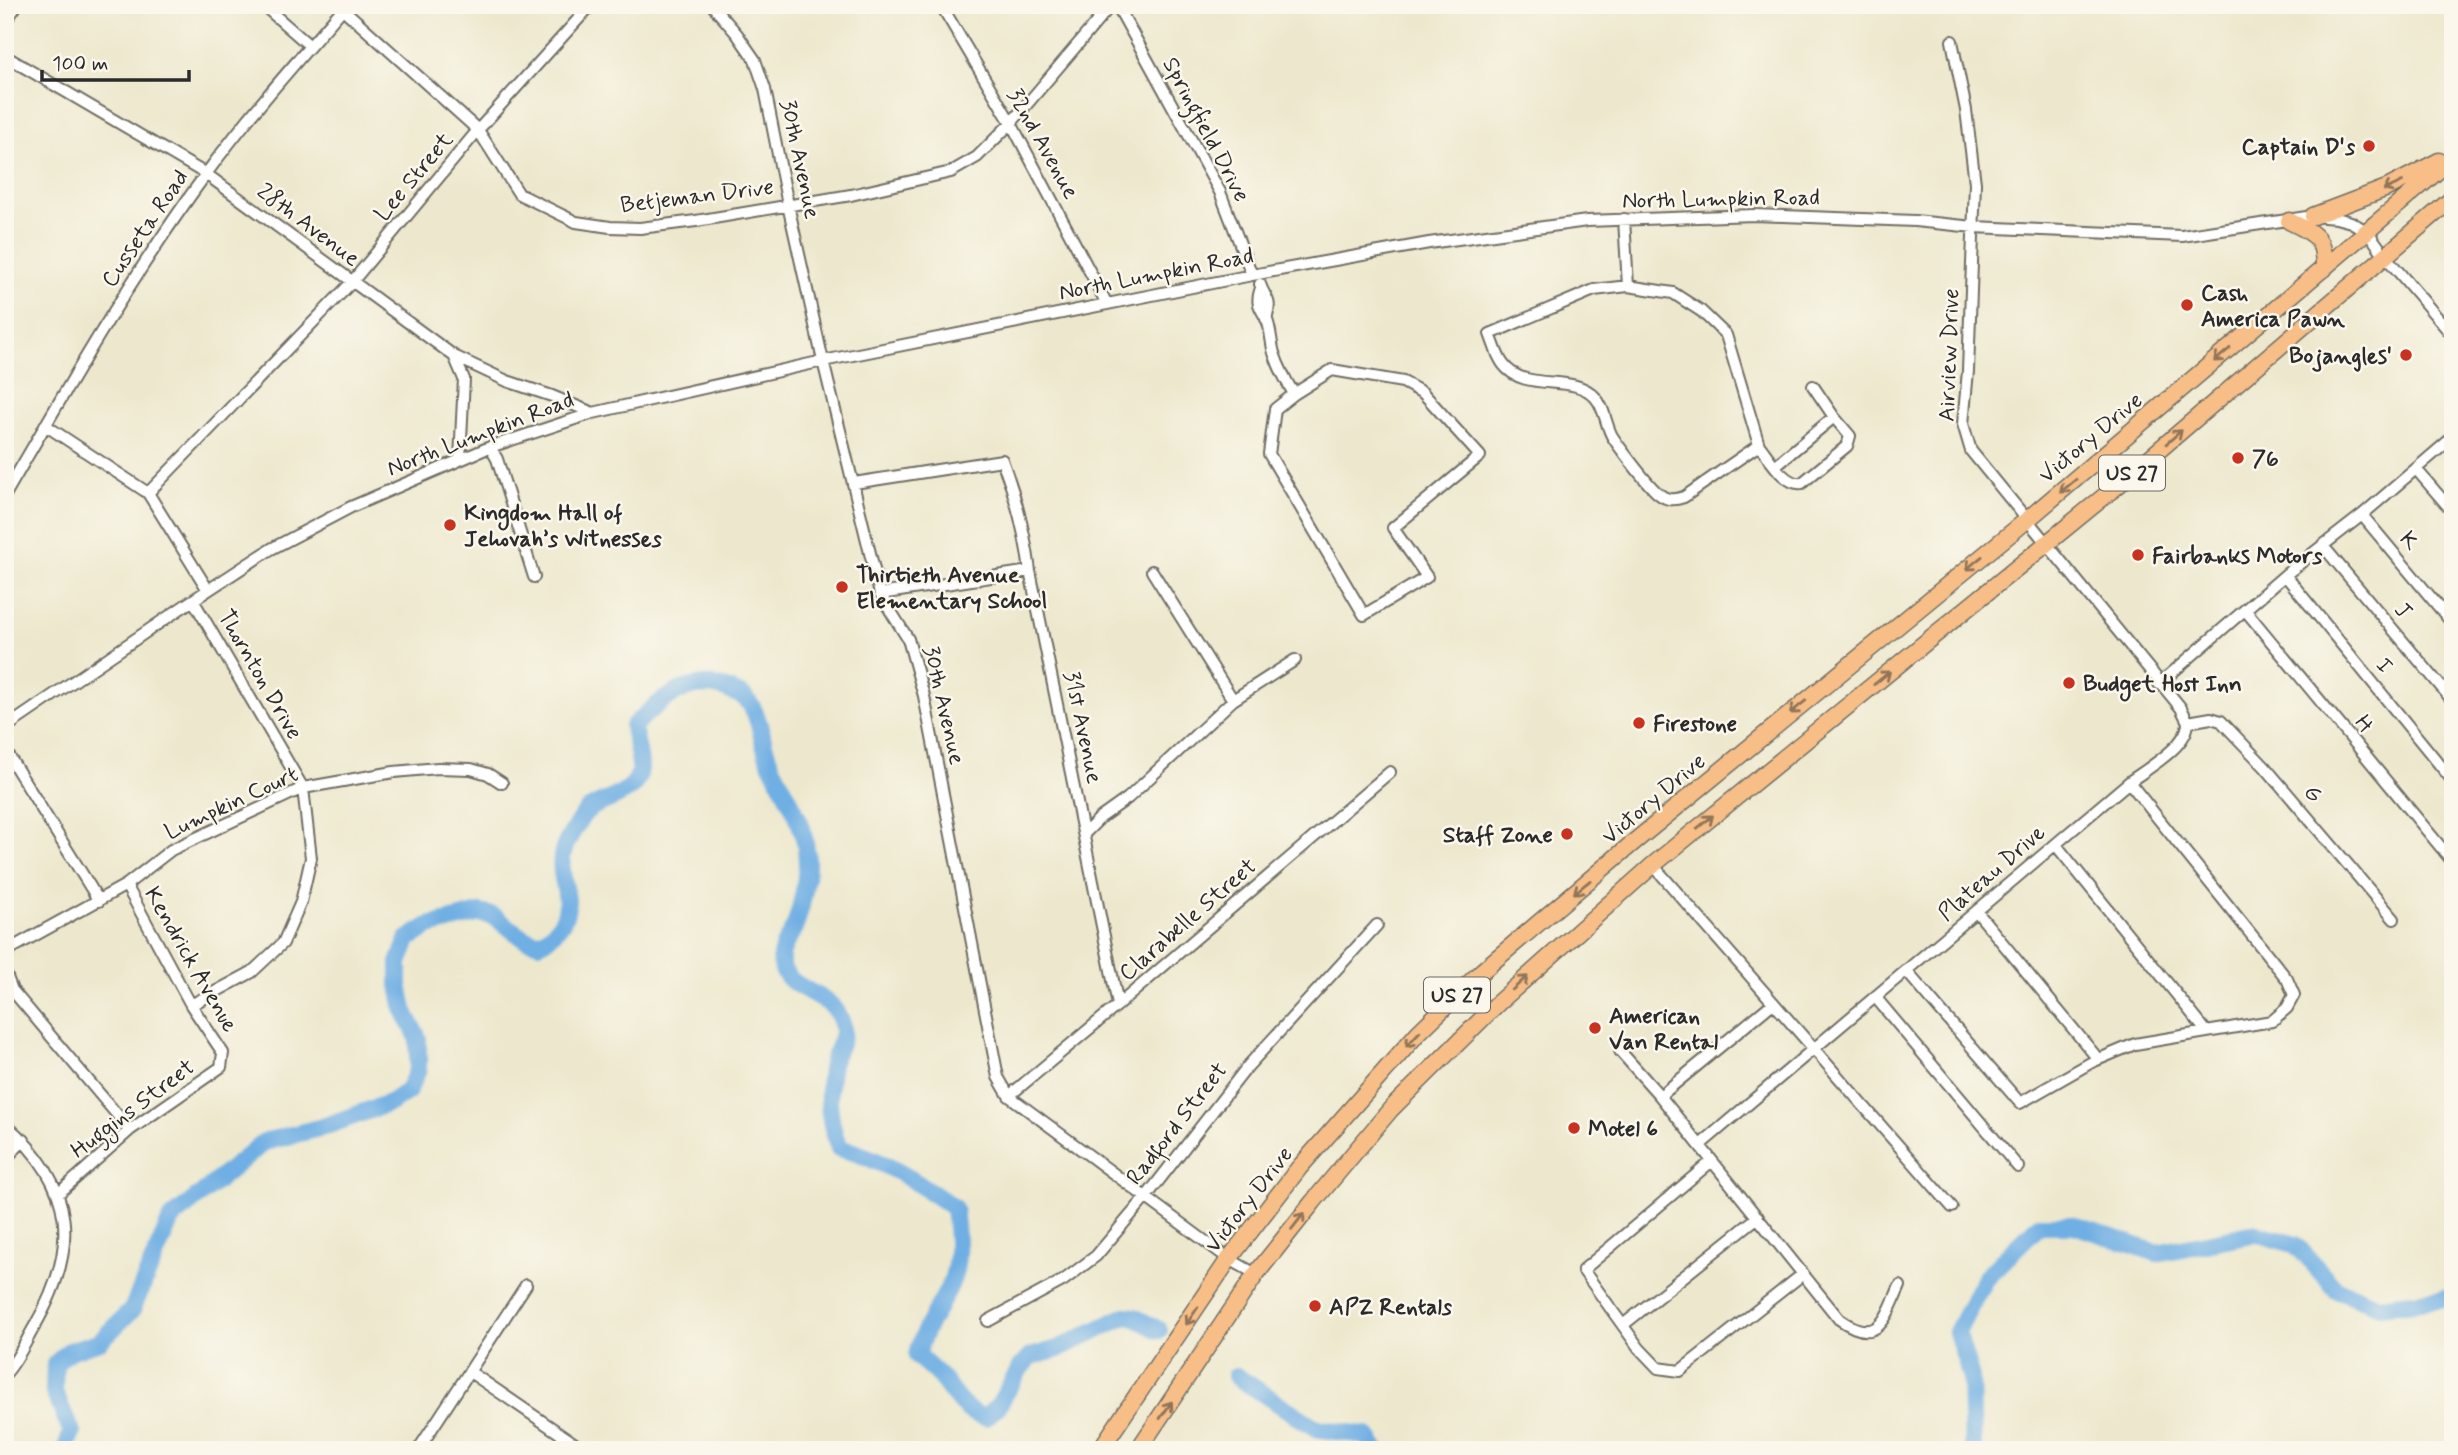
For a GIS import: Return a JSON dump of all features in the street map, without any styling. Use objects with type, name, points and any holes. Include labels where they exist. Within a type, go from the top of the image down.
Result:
[{"type":"highway","points":[[2313,216],[2387,188],[2453,153]]},
{"type":"highway","name":"Victory Drive","points":[[1100,1450],[1229,1259],[1299,1168],[1418,1033],[1482,971],[1634,842],[2027,520],[2453,158]]},
{"type":"highway","name":"US 27","points":[[1138,1450],[1256,1274],[1391,1109],[1498,1003],[1653,865],[2046,543],[2453,198]]},
{"type":"highway","points":[[2290,221],[2319,238],[2325,269]]},
{"type":"highway","points":[[1634,842],[1653,865]]},
{"type":"street","points":[[5,22],[18,5]]},
{"type":"street","points":[[263,5],[310,46]]},
{"type":"street","name":"Lee Street","points":[[148,493],[352,282],[478,130],[591,5]]},
{"type":"street","name":"30th Avenue","points":[[712,5],[755,60],[765,89],[788,205],[880,594],[908,639],[925,696],[999,1077],[1009,1096]]},
{"type":"street","name":"32nd Avenue","points":[[941,5],[1011,122],[1107,304]]},
{"type":"street","name":"Betjeman Drive","points":[[344,7],[478,130],[519,194],[576,222],[640,228],[696,222],[851,195],[951,172],[977,157],[1011,122],[1111,5]]},
{"type":"street","name":"Springfield Drive","points":[[1117,5],[1220,191],[1261,288],[1257,298],[1260,311],[1266,319],[1274,353],[1294,394]]},
{"type":"street","name":"Cusseta Road","points":[[5,495],[126,292],[206,174],[344,7]]},
{"type":"street","name":"Airview Drive","points":[[1952,41],[1966,110],[1973,171],[1974,227],[1963,424],[1970,451],[2181,708],[2188,722]]},
{"type":"street","name":"28th Avenue","points":[[5,56],[206,174],[454,356],[507,381],[593,413]]},
{"type":"street","name":"North Lumpkin Road","points":[[5,728],[271,549],[351,506],[490,447],[593,413],[824,361],[1255,274],[1429,243],[1587,221],[1754,215],[2182,236],[2313,216],[2351,222],[2368,232]]},
{"type":"street","points":[[1624,219],[1628,286]]},
{"type":"street","points":[[2368,232],[2453,336]]},
{"type":"street","points":[[1759,445],[1684,497],[1674,500],[1664,498],[1657,494],[1611,434],[1604,410],[1594,396],[1583,388],[1522,379],[1511,373],[1502,363],[1490,334],[1594,290],[1628,286],[1673,293],[1701,311],[1726,335],[1759,445],[1790,482],[1802,483],[1847,446],[1850,436],[1813,386]]},
{"type":"street","points":[[454,356],[464,379],[460,459]]},
{"type":"street","points":[[1332,370],[1403,382],[1423,393],[1480,456],[1393,528],[1427,577],[1364,614],[1269,454],[1275,409],[1294,394],[1332,370]]},
{"type":"street","points":[[1776,465],[1834,417]]},
{"type":"street","points":[[45,425],[148,493],[208,590]]},
{"type":"street","points":[[2159,684],[2285,575],[2362,515],[2453,437]]},
{"type":"street","points":[[490,447],[534,577]]},
{"type":"street","name":"31st Avenue","points":[[854,484],[1002,460],[1020,511],[1118,1005]]},
{"type":"street","points":[[2416,469],[2453,512]]},
{"type":"street","name":"K","points":[[2362,515],[2453,624]]},
{"type":"street","name":"J","points":[[2323,547],[2453,701]]},
{"type":"street","points":[[880,594],[1030,571]]},
{"type":"street","points":[[1152,571],[1233,700]]},
{"type":"street","name":"I","points":[[2285,575],[2453,781]]},
{"type":"street","name":"Thornton Drive","points":[[191,1005],[252,972],[283,943],[301,902],[311,858],[303,788],[193,600]]},
{"type":"street","name":"H","points":[[2246,611],[2453,862]]},
{"type":"street","points":[[1085,833],[1100,818],[1128,798],[1233,700],[1295,660]]},
{"type":"street","name":"G","points":[[2188,722],[2211,718],[2221,721],[2258,759],[2394,919]]},
{"type":"street","name":"Plateau Drive","points":[[1700,1145],[2129,782],[2179,745],[2188,732],[2188,722]]},
{"type":"street","points":[[5,750],[99,901]]},
{"type":"street","name":"Lumpkin Court","points":[[5,960],[10,950],[126,885],[171,850],[303,788],[394,772],[438,768],[471,769],[488,774],[502,783]]},
{"type":"street","name":"Clarabelle Street","points":[[1009,1096],[1390,772]]},
{"type":"street","points":[[1907,972],[2021,1103],[2098,1059],[2135,1044],[2272,1021],[2287,1008],[2294,995],[2287,978],[2129,782]]},
{"type":"street","points":[[2056,845],[2206,1031]]},
{"type":"street","points":[[1653,865],[1952,1207]]},
{"type":"street","name":"Kendrick Avenue","points":[[126,885],[191,1005],[223,1054]]},
{"type":"street","points":[[1977,912],[2098,1059]]},
{"type":"street","name":"Radford Street","points":[[988,1321],[1064,1280],[1096,1256],[1146,1197],[1248,1066],[1377,925]]},
{"type":"street","points":[[5,972],[12,990],[130,1130]]},
{"type":"street","points":[[1876,998],[2018,1167]]},
{"type":"street","points":[[1660,1096],[1773,1003]]},
{"type":"street","points":[[1620,1051],[1660,1096],[1839,1319],[1856,1331],[1871,1330],[1883,1324],[1899,1286]]},
{"type":"street","name":"Huggins Street","points":[[59,1193],[130,1130],[221,1067],[223,1054]]},
{"type":"street","points":[[1009,1096],[1229,1259],[1256,1274]]},
{"type":"street","points":[[5,1124],[24,1140],[59,1193],[65,1220],[64,1259],[43,1312],[5,1374]]},
{"type":"street","points":[[5,1159],[24,1140]]},
{"type":"street","points":[[1712,1161],[1583,1270],[1623,1325],[1658,1368],[1680,1371],[1803,1274]]},
{"type":"street","points":[[1623,1325],[1758,1217]]},
{"type":"street","points":[[418,1450],[526,1285]]},
{"type":"street","points":[[470,1372],[584,1450]]},
{"type":"waterway","points":[[65,1450],[72,1432],[54,1392],[55,1364],[69,1351],[100,1341],[132,1310],[171,1219],[264,1142],[323,1127],[392,1102],[408,1091],[418,1069],[418,1038],[404,1010],[399,985],[399,963],[408,939],[429,926],[480,913],[493,916],[525,939],[540,943],[555,931],[564,919],[567,907],[562,859],[569,838],[588,810],[620,795],[633,785],[638,777],[640,764],[633,726],[666,699],[690,687],[703,685],[731,691],[744,697],[750,704],[758,720],[770,762],[804,837],[806,880],[798,916],[782,952],[781,962],[789,978],[832,1007],[843,1028],[832,1064],[829,1096],[833,1128],[839,1148],[885,1165],[954,1208],[956,1266],[946,1294],[919,1346],[917,1356],[938,1375],[966,1408],[986,1417],[998,1406],[1030,1357],[1058,1349],[1125,1316],[1134,1317],[1159,1330]]},
{"type":"waterway","points":[[1973,1450],[1971,1378],[1957,1332],[1985,1278],[2039,1225],[2074,1225],[2157,1253],[2256,1233],[2296,1245],[2336,1289],[2379,1306],[2453,1295]]},
{"type":"waterway","points":[[1236,1376],[1316,1428],[1367,1436],[1377,1450]]},
{"type":"place","name":"Captain D's","points":[[2369,146]]},
{"type":"place","name":"Cash America Pawn","points":[[2187,305]]},
{"type":"place","name":"Bojangles'","points":[[2406,355]]},
{"type":"place","name":"76","points":[[2238,458]]},
{"type":"place","name":"Kingdom Hall of Jehovah’s Witnesses","points":[[450,525]]},
{"type":"place","name":"Fairbanks Motors","points":[[2138,555]]},
{"type":"place","name":"Thirtieth Avenue Elementary School","points":[[842,587]]},
{"type":"place","name":"Budget Host Inn","points":[[2069,683]]},
{"type":"place","name":"Firestone","points":[[1639,723]]},
{"type":"place","name":"Staff Zone","points":[[1567,834]]},
{"type":"place","name":"American Van Rental","points":[[1595,1028]]},
{"type":"place","name":"Motel 6","points":[[1574,1128]]},
{"type":"place","name":"APZ Rentals","points":[[1315,1306]]}]
